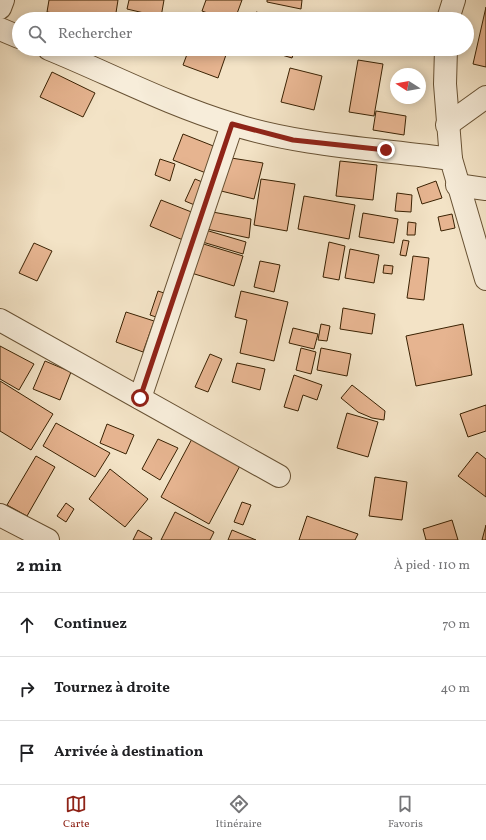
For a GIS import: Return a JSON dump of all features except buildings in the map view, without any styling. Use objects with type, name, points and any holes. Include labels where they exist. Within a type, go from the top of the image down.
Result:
[{"type":"street","points":[[0,8],[2,0]]},
{"type":"street","points":[[450,12],[454,0]]},
{"type":"street","points":[[0,29],[12,34]]},
{"type":"street","points":[[65,56],[170,102],[232,124],[293,140],[451,159]]},
{"type":"street","points":[[446,56],[445,84],[447,124],[451,159],[486,280]]},
{"type":"street","points":[[447,124],[486,97]]},
{"type":"street","points":[[140,398],[232,124]]},
{"type":"street","points":[[457,184],[486,189]]},
{"type":"street","points":[[0,320],[279,476]]},
{"type":"street","points":[[0,515],[48,540]]},
{"type":"route","points":[[140,398],[174,301],[232,124],[293,140],[386,150]]}]
